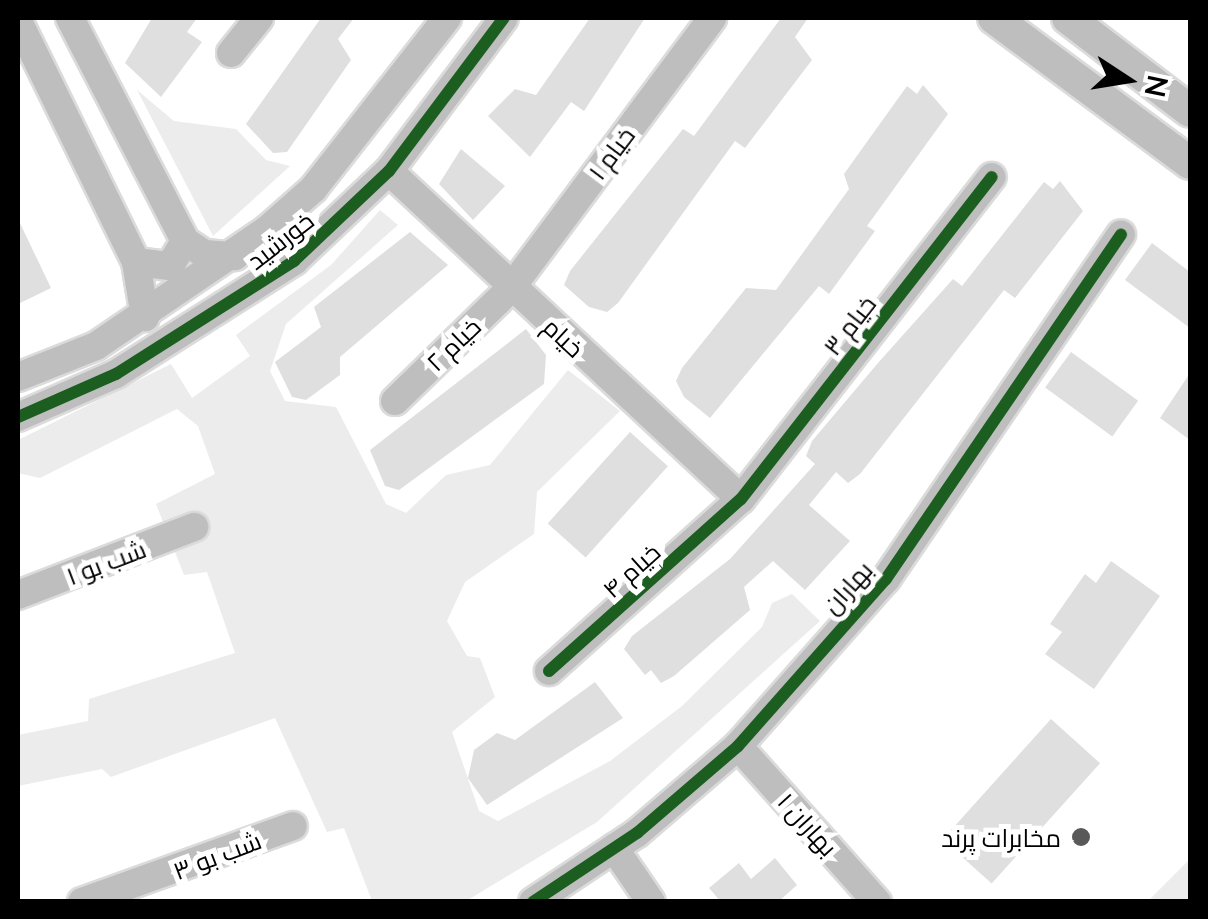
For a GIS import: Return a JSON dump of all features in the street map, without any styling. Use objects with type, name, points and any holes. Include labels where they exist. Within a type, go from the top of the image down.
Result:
[{"type":"main road","points":[[994,18],[1190,163]]},
{"type":"main road","points":[[1068,18],[1190,112]]},
{"type":"street","points":[[70,18],[185,241],[204,254],[235,256]]},
{"type":"street","points":[[231,53],[258,18]]},
{"type":"street","points":[[446,18],[483,48]]},
{"type":"street","name":"خورشید","points":[[18,377],[144,316],[235,256],[313,190],[446,18]]},
{"type":"street","name":"خورشید","points":[[18,417],[201,326],[294,261],[389,171],[504,18]]},
{"type":"street","name":"خیام ۱","points":[[511,288],[712,18]]},
{"type":"street","points":[[18,21],[136,262],[144,316]]},
{"type":"street","name":"خیام","points":[[389,171],[741,500]]},
{"type":"street","name":"خیام ۳","points":[[741,500],[992,178]]},
{"type":"street","name":"بهاران","points":[[533,902],[614,848],[738,746],[886,579],[1121,234]]},
{"type":"street","points":[[136,262],[170,266],[185,241]]},
{"type":"street","name":"خیام ۲","points":[[395,401],[511,288]]},
{"type":"street","name":"خیام ۴","points":[[549,671],[741,500]]},
{"type":"street","name":"شب بو ۱","points":[[18,595],[194,527]]},
{"type":"street","name":"بهاران ۱","points":[[738,746],[877,902]]},
{"type":"street","name":"شب بو ۳","points":[[82,902],[293,826]]},
{"type":"street","points":[[614,848],[650,902]]},
{"type":"shaded area","points":[[137,90],[174,121],[236,129],[266,160],[290,166],[213,236]]},
{"type":"shaded area","points":[[380,210],[398,225],[286,324],[270,371],[285,401],[336,407],[386,504],[406,513],[446,475],[490,465],[568,370],[620,411],[537,492],[534,534],[465,582],[447,621],[467,656],[480,658],[495,697],[452,732],[479,811],[498,821],[610,761],[682,706],[762,627],[772,603],[792,594],[820,621],[597,822],[466,901],[372,901],[344,828],[327,832],[275,718],[111,777],[102,769],[18,786],[18,735],[88,721],[89,699],[235,653],[207,572],[184,575],[156,504],[215,474],[198,426],[177,409],[40,478],[18,473],[18,440],[171,364],[192,398],[250,356],[236,335],[331,265]]},
{"type":"shaded area","points":[[1190,859],[1190,901],[1148,901]]},
{"type":"building","points":[[152,18],[197,18],[187,32],[202,42],[161,97],[125,63]]},
{"type":"building","points":[[321,18],[354,18],[338,39],[351,60],[287,152],[273,153],[246,124]]},
{"type":"building","points":[[590,18],[645,18],[584,111],[571,102],[530,157],[488,116],[515,89],[536,95]]},
{"type":"building","points":[[781,18],[808,18],[795,37],[812,60],[745,148],[735,141],[618,303],[607,312],[589,307],[564,285],[570,271],[683,129],[694,136]]},
{"type":"building","points":[[923,85],[948,114],[867,226],[875,231],[829,294],[819,286],[710,418],[684,397],[676,381],[682,368],[746,288],[776,290],[849,189],[844,174],[907,86],[917,94]]},
{"type":"building","points":[[461,149],[505,186],[473,220],[439,184]]},
{"type":"building","points":[[1060,181],[1083,211],[1015,298],[1004,290],[860,474],[848,483],[836,472],[809,505],[850,541],[805,590],[773,561],[744,587],[750,610],[674,676],[661,683],[651,670],[645,675],[624,649],[632,636],[730,559],[815,464],[806,456],[812,441],[878,363],[953,279],[962,286],[1044,182],[1053,189]]},
{"type":"building","points":[[18,219],[51,288],[18,304]]},
{"type":"building","points":[[410,232],[448,265],[340,357],[340,375],[306,400],[292,397],[275,362],[321,327],[314,307]]},
{"type":"building","points":[[1152,243],[1190,272],[1190,328],[1125,280]]},
{"type":"building","points":[[526,329],[546,355],[544,384],[399,490],[385,486],[370,450]]},
{"type":"building","points":[[1071,352],[1138,401],[1112,436],[1045,388]]},
{"type":"building","points":[[1190,373],[1190,440],[1160,418]]},
{"type":"building","points":[[630,432],[668,466],[586,558],[548,523]]},
{"type":"building","points":[[1111,561],[1160,596],[1094,689],[1045,654],[1062,632],[1050,624],[1085,574],[1096,583]]},
{"type":"building","points":[[595,682],[623,718],[487,805],[468,778],[474,750],[497,733],[515,740]]},
{"type":"building","points":[[1051,719],[1100,763],[992,884],[943,839]]},
{"type":"building","points":[[775,858],[797,885],[778,902],[721,902],[709,888],[739,863],[751,879]]},
{"type":"cycle path","points":[[18,417],[116,374],[294,261],[389,171],[504,18]]},
{"type":"cycle path","points":[[549,671],[741,499],[992,177]]},
{"type":"cycle path","points":[[533,902],[637,833],[738,746],[886,579],[1121,234]]},
{"type":"place","name":"مخابرات پرند","points":[[1081,837]]}]
